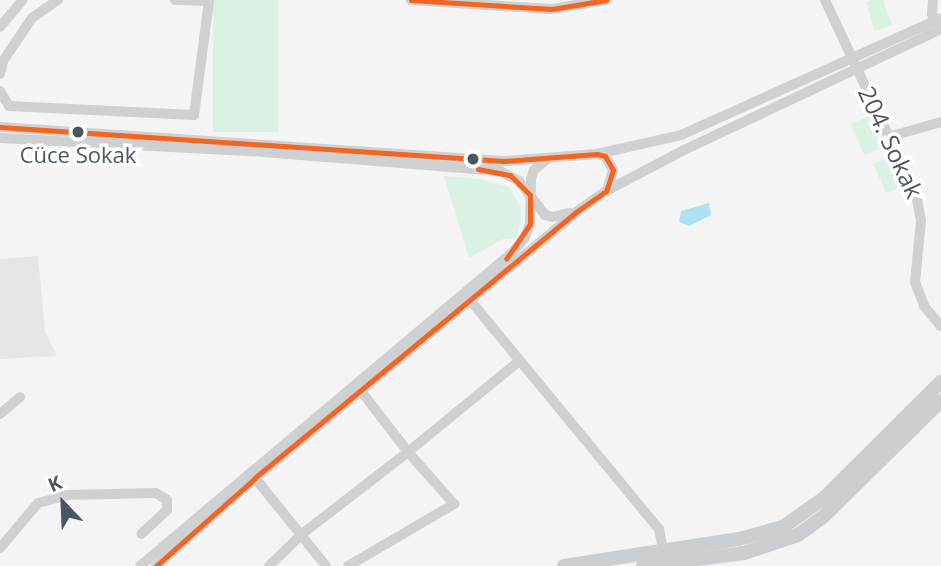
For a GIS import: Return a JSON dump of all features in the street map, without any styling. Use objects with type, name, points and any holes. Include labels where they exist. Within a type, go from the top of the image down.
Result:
[{"type":"main road","points":[[564,566],[760,536],[798,519],[824,498],[941,382]]},
{"type":"main road","points":[[643,566],[744,553],[798,535],[823,517],[941,401]]},
{"type":"street","points":[[0,27],[23,0]]},
{"type":"street","points":[[0,74],[3,61],[32,18],[58,0]]},
{"type":"street","points":[[0,91],[9,106],[194,115],[209,1],[175,0]]},
{"type":"street","points":[[411,0],[550,4],[606,0]]},
{"type":"street","name":"204. Sokak","points":[[825,0],[921,209],[915,272],[919,298],[941,326]]},
{"type":"street","points":[[156,566],[252,475],[361,391],[576,212],[607,191],[684,150],[939,22],[932,14],[933,0]]},
{"type":"street","points":[[0,127],[494,160],[548,158],[597,154],[681,135],[855,64]]},
{"type":"street","points":[[888,137],[941,122]]},
{"type":"street","points":[[0,138],[263,152],[500,171],[519,181],[545,215],[560,216],[576,212]]},
{"type":"street","points":[[597,154],[605,156],[613,170],[607,191]]},
{"type":"street","points":[[143,565],[513,252],[530,224],[530,195],[534,170],[548,158]]},
{"type":"street","points":[[470,300],[659,529],[663,550]]},
{"type":"street","points":[[269,566],[302,534],[519,361]]},
{"type":"street","points":[[348,566],[454,504],[408,452],[361,391]]},
{"type":"street","points":[[0,414],[20,397]]},
{"type":"street","points":[[252,475],[326,566]]},
{"type":"street","points":[[0,548],[38,503],[67,495],[156,494],[167,500],[167,510],[141,534]]},
{"type":"shaded area","points":[[38,256],[45,332],[57,356],[0,359],[0,259]]},
{"type":"green space","points":[[213,0],[278,0],[278,132],[213,132]]},
{"type":"green space","points":[[883,0],[892,25],[875,31],[866,2]]},
{"type":"green space","points":[[869,116],[883,147],[865,155],[851,124]]},
{"type":"green space","points":[[886,158],[899,187],[886,193],[873,164]]},
{"type":"green space","points":[[444,176],[480,179],[509,187],[521,208],[520,227],[515,238],[503,239],[469,258]]},
{"type":"water","points":[[709,203],[711,215],[689,226],[679,222],[681,211]]},
{"type":"transit line","points":[[411,0],[552,9],[606,0]]},
{"type":"transit line","points":[[0,127],[504,161],[597,154],[605,156],[613,170],[606,191],[576,212],[255,478],[156,566]]},
{"type":"transit line","points":[[478,169],[510,175],[530,195],[530,224],[506,259]]},
{"type":"place","name":"Cüce Sokak","points":[[78,132]]}]
